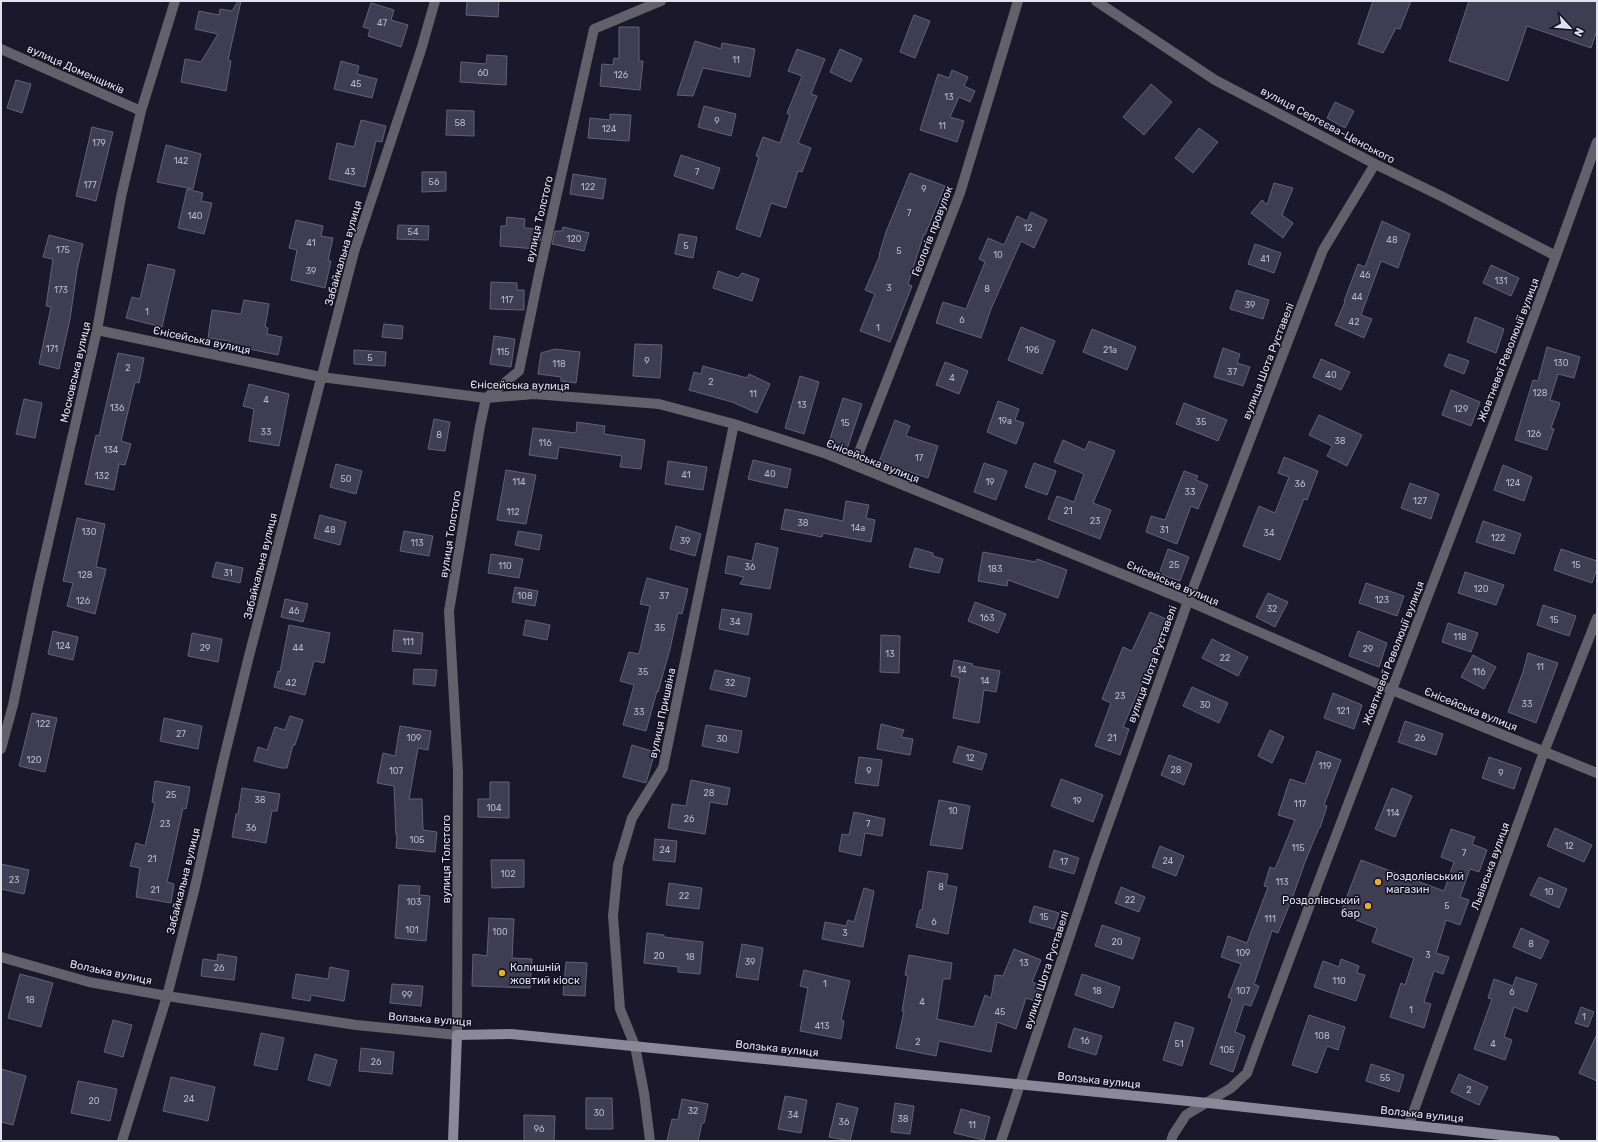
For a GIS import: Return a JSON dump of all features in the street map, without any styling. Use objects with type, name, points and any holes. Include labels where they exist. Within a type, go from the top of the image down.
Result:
[{"type":"street","name":"Московська вулиця","points":[[1,749],[13,705],[38,586],[97,330],[121,197],[141,111],[175,1]]},
{"type":"street","name":"Забайкальна вулиця","points":[[122,1141],[167,996],[195,887],[242,687],[354,252],[419,58],[435,1]]},
{"type":"street","name":"вулиця Толстого","points":[[453,1141],[457,1035],[458,771],[449,611],[480,426],[486,398],[519,371],[594,29],[661,1]]},
{"type":"street","name":"Геологів провулок","points":[[854,465],[960,193],[1018,1]]},
{"type":"street","name":"вулиця Сергєєва-Ценського","points":[[1096,1],[1215,80],[1375,164],[1443,197],[1556,256]]},
{"type":"street","name":"вулиця Доменщиків","points":[[1,49],[141,111]]},
{"type":"street","name":"Жовтневої Революції вулиця","points":[[1171,1141],[1173,1135],[1186,1115],[1231,1088],[1247,1074],[1306,912],[1392,690],[1556,256],[1597,142]]},
{"type":"street","name":"вулиця Шота Руставелі","points":[[1001,1141],[1095,861],[1188,601],[1323,250],[1375,164]]},
{"type":"street","name":"Єнісейська вулиця","points":[[97,330],[321,377],[486,398],[534,394],[659,404],[734,424],[827,454],[963,511],[1188,601],[1392,690],[1597,773]]},
{"type":"street","name":"вулиця Пришвіна","points":[[650,1141],[644,1093],[635,1046],[620,1009],[613,916],[618,865],[632,818],[663,768],[734,424]]},
{"type":"street","name":"Львівська вулиця","points":[[1409,1124],[1544,752],[1597,618]]},
{"type":"street","name":"Волзька вулиця","points":[[1,957],[89,982],[356,1026],[457,1035],[511,1034],[1208,1103],[1555,1141]]},
{"type":"building","points":[[238,1],[241,1],[228,60],[231,61],[226,91],[181,82],[185,59],[201,62],[218,34],[195,29],[199,11],[219,15],[220,9],[232,11]]},
{"type":"building","points":[[467,1],[499,1],[498,17],[466,15]]},
{"type":"building","points":[[1373,1],[1411,1],[1400,29],[1396,28],[1383,53],[1358,44]]},
{"type":"building","points":[[1469,1],[1597,1],[1597,30],[1591,48],[1527,26],[1508,81],[1449,61]]},
{"type":"building","points":[[371,3],[394,10],[391,20],[408,25],[401,47],[368,36],[370,29],[363,27]]},
{"type":"building","points":[[914,15],[930,21],[915,58],[900,52]]},
{"type":"building","points":[[619,27],[639,27],[639,61],[643,61],[640,90],[600,86],[602,64],[613,65],[614,58],[619,59]]},
{"type":"building","points":[[695,41],[721,49],[722,43],[755,49],[750,77],[703,68],[693,96],[677,95]]},
{"type":"building","points":[[797,49],[825,59],[811,94],[817,96],[798,143],[811,148],[802,172],[798,171],[786,208],[771,203],[760,237],[736,229],[759,157],[756,156],[763,137],[780,143],[790,115],[787,113],[802,76],[788,71]]},
{"type":"building","points":[[840,49],[862,59],[851,82],[830,72]]},
{"type":"building","points":[[487,55],[507,56],[506,85],[460,82],[461,62],[486,64]]},
{"type":"building","points":[[341,61],[359,66],[357,74],[377,79],[372,98],[334,89]]},
{"type":"building","points":[[952,70],[968,77],[964,86],[975,91],[970,102],[959,97],[950,117],[964,121],[957,142],[920,130],[938,74],[949,78]]},
{"type":"building","points":[[16,80],[31,84],[22,113],[7,108]]},
{"type":"building","points":[[1151,84],[1172,102],[1144,135],[1123,117]]},
{"type":"building","points":[[1335,102],[1354,111],[1345,128],[1327,118]]},
{"type":"building","points":[[704,106],[736,114],[731,136],[698,127]]},
{"type":"building","points":[[447,110],[474,111],[474,136],[446,135]]},
{"type":"building","points":[[610,114],[631,115],[629,141],[588,138],[590,118],[610,120]]},
{"type":"building","points":[[361,120],[386,126],[382,142],[376,141],[365,187],[329,179],[337,143],[354,147]]},
{"type":"building","points":[[92,127],[113,132],[96,201],[76,196]]},
{"type":"building","points":[[1199,128],[1218,142],[1193,173],[1175,158]]},
{"type":"building","points":[[166,145],[201,154],[193,189],[157,182]]},
{"type":"building","points":[[681,155],[720,168],[713,189],[674,176]]},
{"type":"building","points":[[422,172],[446,172],[446,191],[422,192]]},
{"type":"building","points":[[910,173],[945,186],[925,235],[924,234],[908,284],[912,286],[890,342],[860,331],[875,294],[865,290],[880,255],[886,232]]},
{"type":"building","points":[[573,174],[606,179],[603,199],[570,194]]},
{"type":"building","points":[[1274,183],[1293,188],[1282,215],[1293,223],[1283,238],[1251,213],[1262,200],[1267,205]]},
{"type":"building","points":[[187,189],[203,193],[201,201],[212,203],[204,234],[178,228]]},
{"type":"building","points":[[1031,212],[1047,220],[1034,248],[1021,241],[991,309],[981,338],[936,323],[943,302],[966,309],[985,262],[979,259],[988,238],[1004,245],[1017,216],[1027,221]]},
{"type":"building","points":[[507,217],[525,219],[524,228],[542,229],[540,241],[537,240],[536,249],[500,246],[501,226],[506,226]]},
{"type":"building","points":[[296,220],[323,226],[321,236],[333,238],[328,261],[331,261],[325,288],[291,280],[297,250],[289,248]]},
{"type":"building","points":[[1382,221],[1410,234],[1398,268],[1381,261],[1361,315],[1372,319],[1364,338],[1335,325],[1345,302],[1344,301],[1358,264],[1365,267]]},
{"type":"building","points":[[398,225],[429,226],[428,240],[397,239]]},
{"type":"building","points":[[563,227],[589,233],[584,251],[552,244],[555,231],[562,231]]},
{"type":"building","points":[[679,234],[697,237],[693,258],[675,254]]},
{"type":"building","points":[[49,235],[83,244],[77,270],[70,319],[59,369],[39,364],[51,307],[46,306],[53,259],[43,257]]},
{"type":"building","points":[[1255,244],[1281,253],[1274,273],[1248,264]]},
{"type":"building","points":[[148,264],[175,270],[162,327],[126,318],[132,297],[140,299]]},
{"type":"building","points":[[1491,265],[1519,278],[1511,296],[1483,283]]},
{"type":"building","points":[[718,271],[738,278],[742,273],[759,279],[752,301],[713,288]]},
{"type":"building","points":[[491,282],[517,283],[517,290],[524,290],[524,310],[490,309]]},
{"type":"building","points":[[1236,290],[1269,300],[1263,319],[1230,309]]},
{"type":"building","points":[[244,300],[269,304],[265,327],[268,328],[267,334],[282,337],[278,355],[230,345],[230,341],[208,338],[212,310],[241,314]]},
{"type":"building","points":[[1475,317],[1504,329],[1496,353],[1467,342]]},
{"type":"building","points":[[384,324],[403,326],[402,339],[382,337]]},
{"type":"building","points":[[1021,327],[1055,341],[1042,374],[1008,360]]},
{"type":"building","points":[[1092,329],[1136,347],[1127,370],[1083,352]]},
{"type":"building","points":[[494,336],[515,339],[511,367],[490,364]]},
{"type":"building","points":[[635,344],[662,345],[660,378],[633,376]]},
{"type":"building","points":[[1547,347],[1580,357],[1574,378],[1558,374],[1550,400],[1560,403],[1551,428],[1554,429],[1547,450],[1515,440],[1533,380],[1538,381]]},
{"type":"building","points":[[1223,348],[1240,354],[1237,363],[1250,367],[1243,386],[1214,377]]},
{"type":"building","points":[[555,349],[580,352],[576,383],[561,381],[561,377],[538,374],[541,353]]},
{"type":"building","points":[[354,350],[386,352],[385,366],[354,364]]},
{"type":"building","points":[[118,353],[144,358],[139,383],[135,382],[121,441],[131,444],[125,465],[119,464],[114,490],[85,484],[96,435],[99,436]]},
{"type":"building","points":[[1449,354],[1469,361],[1464,374],[1444,366]]},
{"type":"building","points":[[1321,359],[1350,372],[1341,390],[1313,377]]},
{"type":"building","points":[[945,362],[968,371],[959,394],[936,385]]},
{"type":"building","points":[[703,366],[747,378],[749,374],[770,384],[757,413],[732,402],[689,390],[694,372],[701,374]]},
{"type":"building","points":[[800,376],[819,382],[804,434],[785,428]]},
{"type":"building","points":[[249,384],[289,394],[279,446],[249,441],[254,409],[243,406]]},
{"type":"building","points":[[1451,390],[1480,402],[1471,426],[1442,415]]},
{"type":"building","points":[[843,398],[862,404],[847,449],[829,442]]},
{"type":"building","points":[[24,399],[42,403],[35,438],[16,434]]},
{"type":"building","points":[[998,401],[1019,409],[1015,420],[1024,423],[1016,444],[987,432]]},
{"type":"building","points":[[1184,403],[1227,420],[1218,441],[1176,424]]},
{"type":"building","points":[[1319,415],[1362,435],[1347,466],[1327,456],[1332,446],[1309,435]]},
{"type":"building","points":[[434,419],[450,422],[445,451],[428,449]]},
{"type":"building","points":[[895,420],[910,426],[906,436],[938,446],[928,478],[894,467],[891,472],[877,467]]},
{"type":"building","points":[[577,422],[605,426],[604,434],[645,440],[641,469],[620,467],[622,456],[559,447],[557,459],[529,455],[533,428],[576,433]]},
{"type":"building","points":[[1063,440],[1085,450],[1089,441],[1115,451],[1093,503],[1111,510],[1100,539],[1048,519],[1057,496],[1074,502],[1084,474],[1054,462]]},
{"type":"building","points":[[1284,457],[1318,471],[1307,500],[1304,499],[1280,560],[1243,546],[1259,506],[1275,513],[1289,477],[1278,473]]},
{"type":"building","points":[[753,460],[791,469],[787,488],[748,479]]},
{"type":"building","points":[[668,461],[707,467],[703,490],[665,484]]},
{"type":"building","points":[[984,463],[1007,471],[996,500],[974,492]]},
{"type":"building","points":[[1034,463],[1056,471],[1047,495],[1025,487]]},
{"type":"building","points":[[336,464],[362,471],[356,494],[330,487]]},
{"type":"building","points":[[1503,465],[1532,477],[1524,501],[1494,490]]},
{"type":"building","points":[[506,470],[536,475],[526,524],[497,520]]},
{"type":"building","points":[[1184,471],[1198,476],[1196,480],[1208,485],[1198,509],[1191,506],[1177,544],[1146,532],[1151,516],[1165,520]]},
{"type":"building","points":[[1410,483],[1439,494],[1431,519],[1401,508]]},
{"type":"building","points":[[846,501],[869,505],[866,518],[875,520],[871,542],[823,533],[822,537],[781,529],[785,509],[843,521]]},
{"type":"building","points":[[320,515],[346,522],[340,545],[314,538]]},
{"type":"building","points":[[77,518],[105,524],[96,567],[106,569],[95,614],[67,606],[73,583],[63,581]]},
{"type":"building","points":[[1483,521],[1521,534],[1514,554],[1476,542]]},
{"type":"building","points":[[676,526],[701,534],[695,556],[670,549]]},
{"type":"building","points":[[404,531],[433,536],[429,556],[400,551]]},
{"type":"building","points":[[518,531],[542,535],[539,550],[515,545]]},
{"type":"building","points":[[756,543],[778,548],[770,589],[740,584],[744,577],[725,573],[728,556],[752,561]]},
{"type":"building","points":[[915,548],[933,553],[933,556],[943,559],[939,573],[909,567]]},
{"type":"building","points":[[1168,549],[1189,557],[1180,581],[1159,574]]},
{"type":"building","points":[[1561,549],[1597,561],[1597,568],[1592,583],[1554,570]]},
{"type":"building","points":[[983,552],[1036,562],[1037,559],[1067,570],[1058,598],[1008,580],[1007,586],[978,581]]},
{"type":"building","points":[[491,554],[523,559],[519,578],[488,573]]},
{"type":"building","points":[[216,562],[243,568],[240,583],[212,577]]},
{"type":"building","points":[[1465,572],[1504,585],[1496,605],[1458,593]]},
{"type":"building","points":[[647,578],[688,589],[682,614],[678,613],[670,649],[646,731],[623,725],[634,685],[620,681],[629,652],[639,654],[650,606],[640,604]]},
{"type":"building","points":[[1366,583],[1404,596],[1397,616],[1359,603]]},
{"type":"building","points":[[515,587],[538,591],[535,606],[512,602]]},
{"type":"building","points":[[1268,593],[1288,602],[1275,627],[1256,617]]},
{"type":"building","points":[[285,599],[308,604],[303,622],[281,617]]},
{"type":"building","points":[[975,602],[1006,614],[998,633],[968,621]]},
{"type":"building","points":[[1543,605],[1576,616],[1569,636],[1537,625]]},
{"type":"building","points":[[722,609],[752,614],[748,635],[719,629]]},
{"type":"building","points":[[1150,612],[1171,621],[1153,660],[1158,662],[1149,683],[1143,681],[1123,727],[1129,729],[1120,755],[1095,746],[1111,703],[1102,699],[1123,647],[1132,651]]},
{"type":"building","points":[[526,620],[550,625],[547,640],[523,635]]},
{"type":"building","points":[[1448,623],[1478,633],[1471,652],[1442,642]]},
{"type":"building","points":[[289,625],[330,633],[324,663],[314,661],[305,695],[274,687],[278,671],[280,672]]},
{"type":"building","points":[[394,630],[423,633],[421,654],[392,651]]},
{"type":"building","points":[[53,631],[78,637],[73,660],[48,654]]},
{"type":"building","points":[[1358,631],[1387,643],[1379,667],[1349,656]]},
{"type":"building","points":[[192,633],[222,639],[218,662],[188,656]]},
{"type":"building","points":[[881,635],[900,636],[899,673],[880,672]]},
{"type":"building","points":[[1212,639],[1248,657],[1238,676],[1202,658]]},
{"type":"building","points":[[1528,653],[1558,663],[1536,723],[1508,712],[1523,672]]},
{"type":"building","points":[[1473,655],[1496,667],[1484,689],[1461,677]]},
{"type":"building","points":[[954,660],[973,664],[972,666],[1000,671],[996,692],[984,690],[979,723],[953,718],[960,678],[951,676]]},
{"type":"building","points":[[414,669],[437,670],[435,686],[413,684]]},
{"type":"building","points":[[715,670],[750,678],[746,697],[710,689]]},
{"type":"building","points":[[1192,687],[1228,703],[1219,723],[1183,706]]},
{"type":"building","points":[[1333,693],[1362,705],[1354,729],[1324,718]]},
{"type":"building","points":[[32,713],[57,718],[45,772],[19,766]]},
{"type":"building","points":[[290,716],[303,720],[295,745],[293,745],[287,768],[281,768],[254,761],[258,747],[267,750],[275,727],[285,730]]},
{"type":"building","points":[[164,718],[202,726],[198,749],[160,741]]},
{"type":"building","points":[[1405,721],[1443,734],[1436,755],[1398,742]]},
{"type":"building","points":[[881,724],[904,730],[901,737],[913,739],[910,755],[877,749]]},
{"type":"building","points":[[706,725],[742,731],[738,753],[702,746]]},
{"type":"building","points":[[400,726],[431,731],[428,750],[418,748],[409,799],[422,799],[423,830],[437,832],[435,852],[396,848],[397,835],[394,786],[377,783],[383,753],[395,756]]},
{"type":"building","points":[[1270,730],[1284,737],[1272,763],[1258,756]]},
{"type":"building","points":[[632,745],[655,752],[646,783],[623,777]]},
{"type":"building","points":[[958,746],[987,754],[982,770],[953,762]]},
{"type":"building","points":[[1317,751],[1341,760],[1324,805],[1327,806],[1320,828],[1305,862],[1293,896],[1278,933],[1272,931],[1254,984],[1259,986],[1251,1006],[1244,1004],[1235,1032],[1245,1036],[1233,1072],[1210,1064],[1232,999],[1228,997],[1241,964],[1221,957],[1228,936],[1247,943],[1268,887],[1264,886],[1270,867],[1275,869],[1295,820],[1278,815],[1290,779],[1305,784]]},
{"type":"building","points":[[1169,755],[1192,764],[1184,785],[1161,775]]},
{"type":"building","points":[[859,757],[882,760],[878,786],[855,783]]},
{"type":"building","points":[[1489,757],[1521,768],[1514,789],[1482,778]]},
{"type":"building","points":[[1061,779],[1103,795],[1093,822],[1051,806]]},
{"type":"building","points":[[691,780],[730,788],[727,805],[710,802],[705,834],[668,828],[672,804],[686,806]]},
{"type":"building","points":[[155,781],[190,787],[186,809],[183,808],[167,882],[174,884],[171,903],[136,897],[140,868],[130,866],[136,843],[145,846],[155,803],[152,802]]},
{"type":"building","points":[[490,782],[509,782],[509,818],[478,817],[478,799],[490,799]]},
{"type":"building","points":[[242,788],[280,794],[277,811],[272,811],[266,843],[232,837],[236,814],[238,814]]},
{"type":"building","points":[[1392,788],[1412,796],[1395,837],[1375,829]]},
{"type":"building","points":[[939,800],[970,806],[962,849],[930,845]]},
{"type":"building","points":[[854,812],[885,819],[882,836],[865,833],[861,856],[839,851],[842,834],[849,835]]},
{"type":"building","points":[[1555,828],[1592,845],[1584,862],[1547,846]]},
{"type":"building","points":[[1451,829],[1475,837],[1472,844],[1487,850],[1479,872],[1470,869],[1460,897],[1469,900],[1460,925],[1446,920],[1436,953],[1449,957],[1443,974],[1434,971],[1424,1002],[1431,1004],[1424,1028],[1390,1017],[1401,983],[1405,985],[1414,958],[1372,942],[1377,928],[1340,914],[1361,860],[1444,891],[1454,862],[1441,857]]},
{"type":"building","points":[[655,839],[677,841],[675,862],[653,860]]},
{"type":"building","points":[[1160,846],[1184,856],[1176,876],[1152,867]]},
{"type":"building","points":[[1054,850],[1079,858],[1074,874],[1049,867]]},
{"type":"building","points":[[491,860],[524,860],[524,887],[492,888]]},
{"type":"building","points":[[1,864],[29,870],[24,894],[1,889]]},
{"type":"building","points":[[928,871],[948,874],[946,885],[957,887],[948,934],[916,927],[920,910],[922,910]]},
{"type":"building","points":[[1539,877],[1567,889],[1559,908],[1530,895]]},
{"type":"building","points":[[669,883],[702,888],[699,909],[666,905]]},
{"type":"building","points":[[399,885],[420,886],[419,895],[430,896],[426,941],[395,938]]},
{"type":"building","points":[[1121,887],[1145,897],[1139,912],[1115,903]]},
{"type":"building","points":[[864,888],[874,891],[863,947],[822,939],[825,922],[846,926],[848,920],[854,922]]},
{"type":"building","points":[[1034,906],[1059,913],[1054,929],[1029,922]]},
{"type":"building","name":"Колишній жовтий кіоск","points":[[489,918],[514,919],[512,958],[532,959],[530,988],[472,986],[473,954],[487,956]]},
{"type":"building","points":[[1102,925],[1140,938],[1133,959],[1095,946]]},
{"type":"building","points":[[1521,928],[1549,941],[1541,959],[1513,947]]},
{"type":"building","points":[[647,933],[664,935],[664,937],[703,942],[700,974],[678,972],[678,967],[644,963]]},
{"type":"building","points":[[742,944],[763,948],[758,980],[736,977]]},
{"type":"building","points":[[1014,949],[1041,960],[1032,982],[1044,986],[1038,1002],[1026,998],[1016,1029],[997,1022],[991,1052],[939,1041],[936,1056],[896,1048],[904,1011],[902,1011],[908,976],[905,975],[909,955],[952,963],[950,979],[943,979],[937,1019],[974,1027],[985,995],[991,998],[995,975],[1003,976]]},
{"type":"building","points":[[218,954],[237,957],[234,980],[201,976],[203,959],[217,961]]},
{"type":"building","points":[[1341,959],[1359,966],[1357,973],[1365,975],[1356,1001],[1314,987],[1323,961],[1339,967]]},
{"type":"building","points":[[566,962],[587,963],[585,996],[563,995]]},
{"type":"building","points":[[330,967],[349,971],[344,1001],[311,995],[310,1001],[292,998],[296,974],[328,979]]},
{"type":"building","points":[[804,970],[850,981],[841,1020],[844,1021],[841,1039],[800,1031],[808,988],[800,986]]},
{"type":"building","points":[[20,974],[53,983],[41,1027],[8,1018]]},
{"type":"building","points":[[1082,974],[1120,987],[1113,1008],[1075,995]]},
{"type":"building","points":[[1516,977],[1537,984],[1527,1012],[1514,1007],[1504,1037],[1512,1040],[1505,1060],[1474,1049],[1492,999],[1488,998],[1494,979],[1513,986]]},
{"type":"building","points":[[392,984],[423,986],[421,1006],[390,1003]]},
{"type":"building","points":[[1581,1007],[1594,1012],[1588,1027],[1575,1023]]},
{"type":"building","points":[[1309,1015],[1345,1027],[1338,1050],[1327,1046],[1317,1073],[1292,1065]]},
{"type":"building","points":[[113,1020],[132,1025],[123,1057],[104,1052]]},
{"type":"building","points":[[1175,1022],[1194,1028],[1182,1066],[1163,1060]]},
{"type":"building","points":[[1074,1028],[1102,1036],[1096,1055],[1068,1047]]},
{"type":"building","points":[[261,1033],[284,1038],[277,1070],[254,1065]]},
{"type":"building","points":[[1597,1034],[1597,1081],[1579,1073]]},
{"type":"building","points":[[361,1048],[394,1052],[392,1074],[359,1071]]},
{"type":"building","points":[[315,1054],[337,1060],[330,1086],[308,1080]]},
{"type":"building","points":[[1371,1064],[1404,1075],[1399,1092],[1366,1081]]},
{"type":"building","points":[[1,1069],[26,1076],[13,1125],[1,1122]]},
{"type":"building","points":[[1459,1074],[1488,1087],[1479,1105],[1451,1092]]},
{"type":"building","points":[[171,1077],[215,1087],[208,1121],[163,1111]]},
{"type":"building","points":[[78,1081],[117,1089],[110,1121],[71,1113]]},
{"type":"building","points":[[785,1096],[807,1100],[801,1133],[778,1129]]},
{"type":"building","points":[[586,1098],[612,1098],[613,1129],[586,1129]]},
{"type":"building","points":[[682,1099],[708,1104],[698,1141],[667,1141],[672,1119],[678,1120]]},
{"type":"building","points":[[837,1103],[858,1108],[850,1141],[829,1137]]},
{"type":"building","points":[[895,1103],[914,1106],[910,1134],[891,1132]]},
{"type":"building","points":[[961,1109],[990,1117],[984,1140],[954,1133]]},
{"type":"building","points":[[524,1115],[555,1116],[554,1141],[524,1141]]},
{"type":"place","name":"Роздолівський магазин","points":[[1378,882]]},
{"type":"place","name":"Роздолівський бар","points":[[1368,906]]},
{"type":"place","name":"Колишній жовтий кіоск","points":[[502,973]]}]
